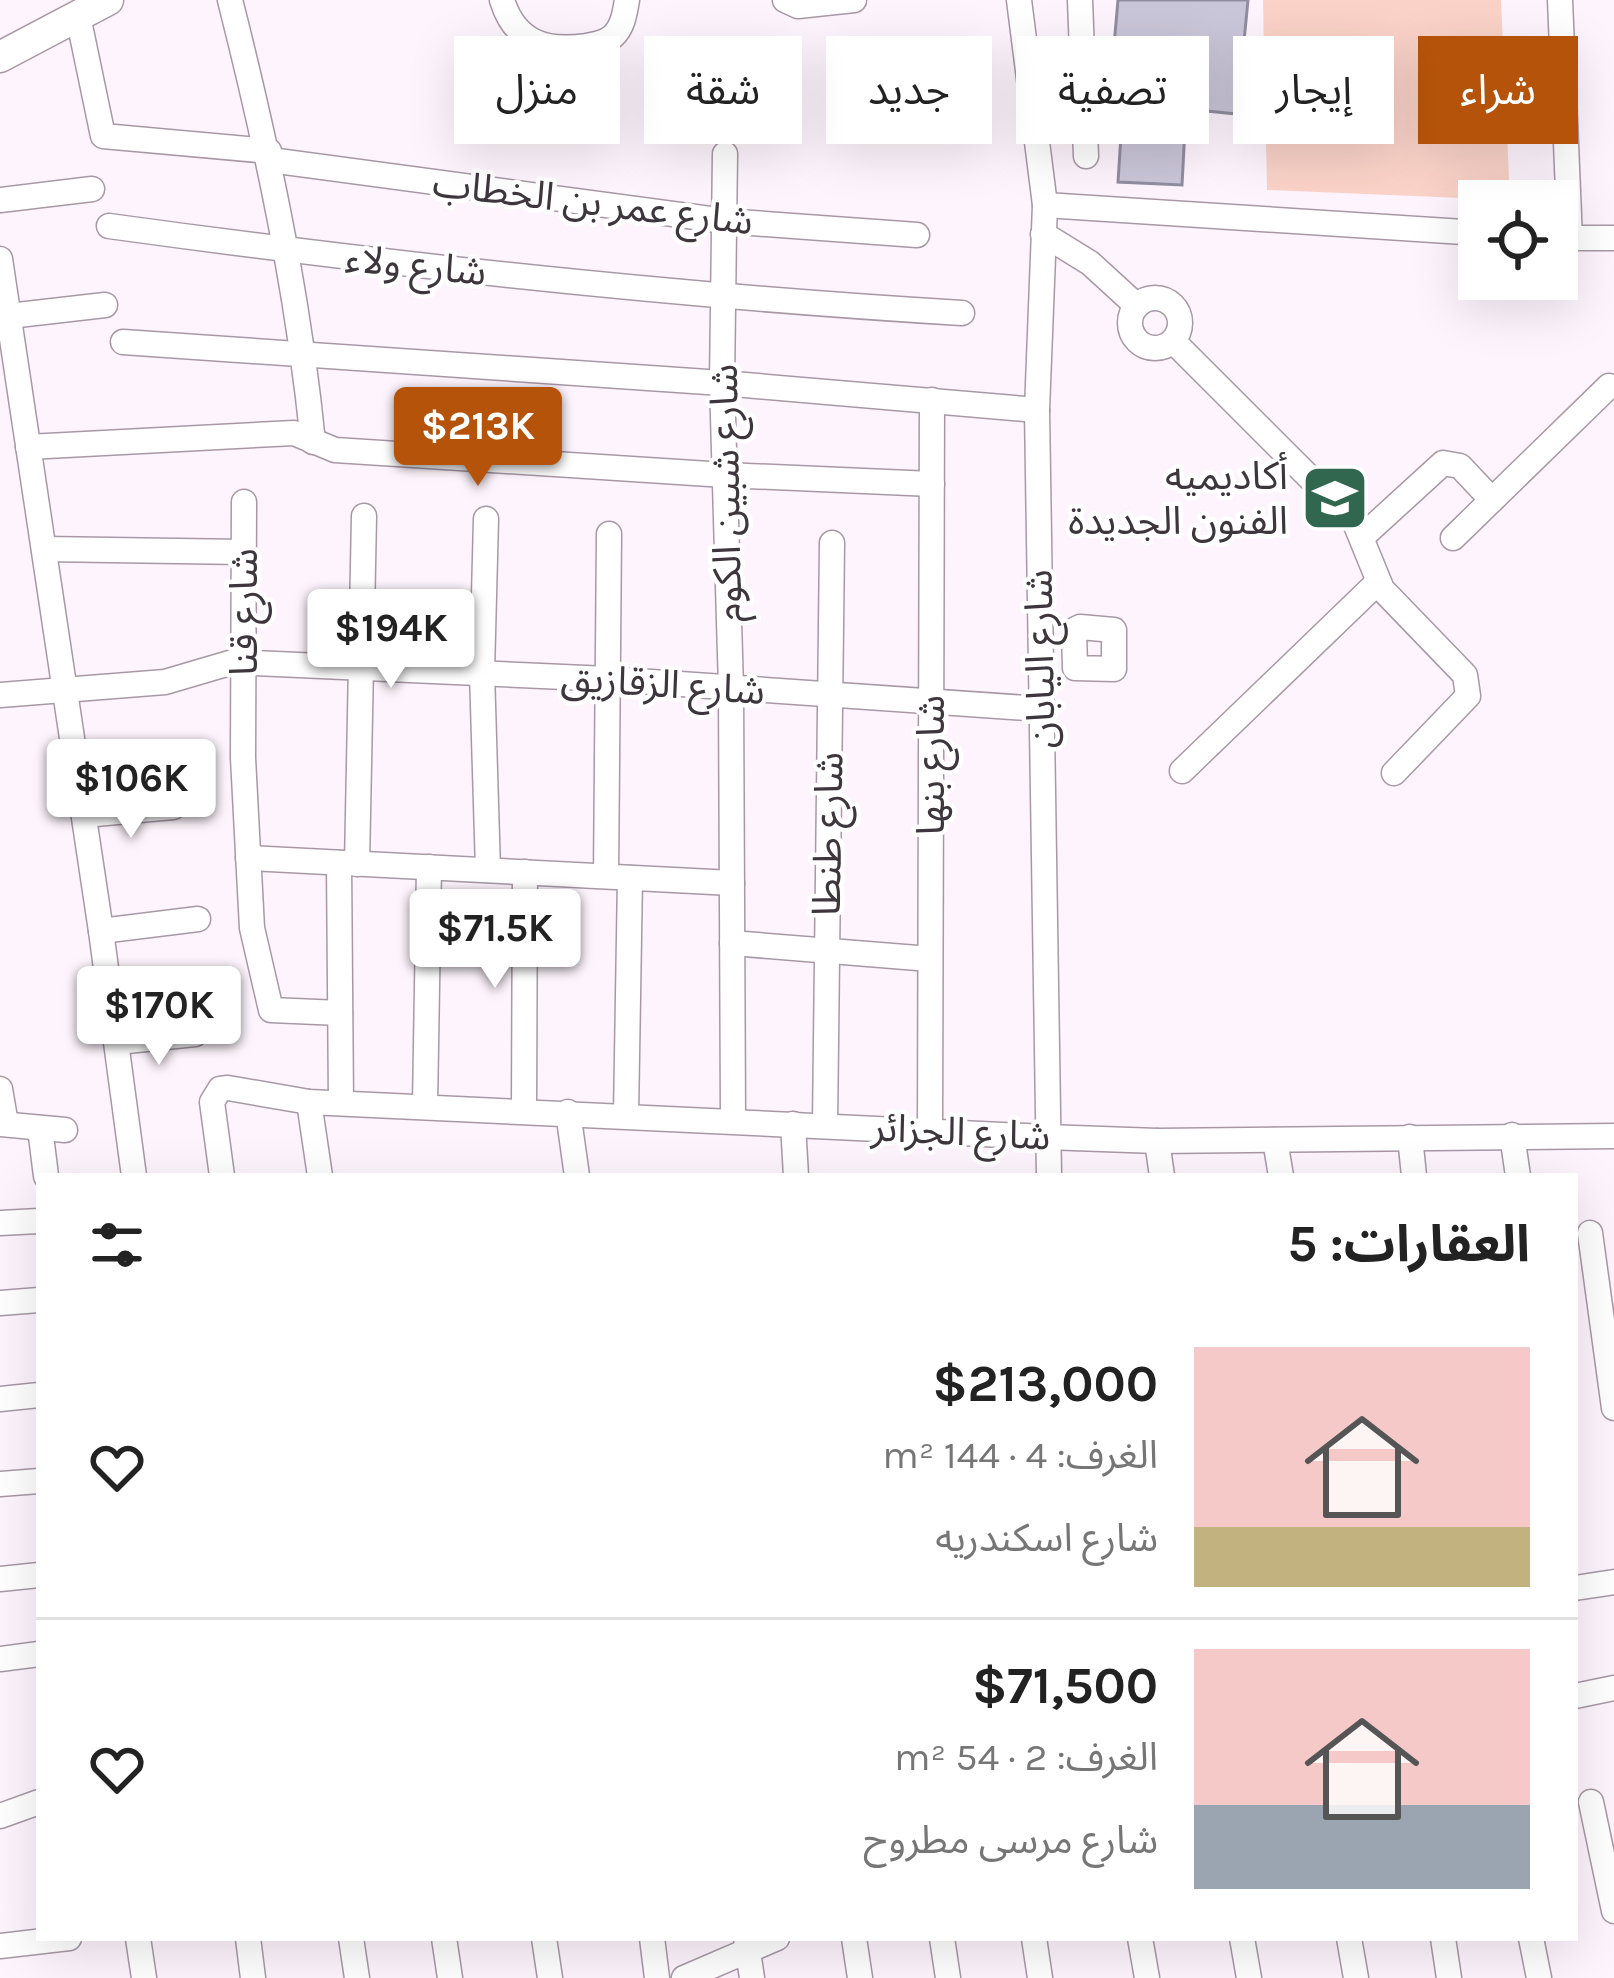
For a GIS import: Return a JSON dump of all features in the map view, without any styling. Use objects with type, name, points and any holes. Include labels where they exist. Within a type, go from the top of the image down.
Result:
[{"type":"main road","points":[[0,57],[108,0]]},
{"type":"street","points":[[230,0],[270,156],[314,442]]},
{"type":"street","points":[[502,0],[517,30],[531,41],[565,49],[598,44],[614,36],[627,0]]},
{"type":"street","points":[[785,0],[798,6],[854,0]]},
{"type":"street","name":"شارع اليابان","points":[[1019,0],[1045,206],[1037,410],[1049,1173]]},
{"type":"street","points":[[1080,0],[1086,156]]},
{"type":"street","points":[[1561,0],[1563,180]]},
{"type":"street","name":"شارع عمر بن الخطاب","points":[[79,16],[104,136],[725,221],[916,235]]},
{"type":"street","name":"شارع شبين الكوم","points":[[725,154],[722,383],[731,688],[733,1120]]},
{"type":"street","points":[[0,200],[92,189]]},
{"type":"street","points":[[1045,206],[1458,232]]},
{"type":"street","name":"شارع ولاء","points":[[109,226],[723,298],[962,313]]},
{"type":"street","points":[[1043,234],[1090,263],[1137,307],[1130,322],[1142,344],[1158,348],[1173,341],[1355,524],[1378,582],[1465,675],[1468,696],[1394,773]]},
{"type":"street","points":[[1578,238],[1614,238]]},
{"type":"street","points":[[0,259],[134,1173]]},
{"type":"street","points":[[9,316],[105,305]]},
{"type":"street","points":[[123,342],[1037,410]]},
{"type":"street","points":[[1453,538],[1609,386]]},
{"type":"street","name":"شارع بنها","points":[[930,1131],[932,400]]},
{"type":"street","points":[[28,447],[294,433],[335,450],[932,484]]},
{"type":"street","points":[[1362,537],[1443,463],[1460,466],[1492,500]]},
{"type":"street","name":"شارع قنا","points":[[244,502],[243,758],[252,928],[271,1010],[340,1013]]},
{"type":"street","points":[[340,1103],[340,1013],[361,667],[364,516]]},
{"type":"street","points":[[486,519],[482,672],[488,871]]},
{"type":"street","points":[[609,534],[608,679],[626,1115]]},
{"type":"street","name":"شارع طنطا","points":[[825,1125],[832,543]]},
{"type":"street","points":[[44,549],[244,552]]},
{"type":"street","points":[[1183,771],[1378,582]]},
{"type":"street","points":[[1040,649],[1074,650]]},
{"type":"street","name":"شارع الزقازيق","points":[[0,694],[165,682],[222,663],[245,663],[608,679],[1041,709]]},
{"type":"street","points":[[84,815],[172,807]]},
{"type":"street","points":[[248,858],[732,883]]},
{"type":"street","points":[[425,1106],[429,868]]},
{"type":"street","points":[[524,1110],[525,872]]},
{"type":"street","points":[[101,931],[197,920]]},
{"type":"street","points":[[732,943],[930,958]]},
{"type":"street","points":[[117,1042],[195,1034]]},
{"type":"street","points":[[0,1089],[3,1124],[52,1129],[46,1173]]},
{"type":"street","name":"شارع الجزائر","points":[[222,1173],[212,1102],[220,1089],[309,1102],[1157,1141],[1614,1136]]},
{"type":"street","points":[[309,1102],[320,1173]]},
{"type":"street","points":[[568,1112],[577,1173]]},
{"type":"street","points":[[793,1124],[796,1173]]},
{"type":"street","points":[[1512,1135],[1518,1173]]},
{"type":"street","points":[[1410,1137],[1414,1173]]},
{"type":"street","points":[[1275,1140],[1280,1173]]},
{"type":"street","points":[[1157,1141],[1162,1173]]},
{"type":"street","points":[[0,1223],[36,1221]]},
{"type":"street","points":[[1593,1232],[1614,1408]]},
{"type":"street","points":[[0,1303],[36,1300]]},
{"type":"street","points":[[0,1399],[36,1395]]},
{"type":"street","points":[[0,1484],[36,1481]]},
{"type":"street","points":[[0,1579],[36,1575]]},
{"type":"street","points":[[1578,1588],[1614,1582]]},
{"type":"street","points":[[0,1659],[36,1654]]},
{"type":"street","points":[[1578,1695],[1614,1688]]},
{"type":"street","points":[[1593,1802],[1614,1911]]},
{"type":"street","points":[[0,1816],[36,1803]]},
{"type":"street","points":[[0,1946],[43,1941]]},
{"type":"street","points":[[138,1941],[144,1978]]},
{"type":"street","points":[[248,1941],[254,1978]]},
{"type":"street","points":[[351,1941],[357,1978]]},
{"type":"street","points":[[444,1941],[449,1978]]},
{"type":"street","points":[[544,1941],[550,1978]]},
{"type":"street","points":[[652,1941],[658,1978]]},
{"type":"street","points":[[854,1941],[860,1978]]},
{"type":"street","points":[[942,1941],[948,1978]]},
{"type":"street","points":[[1034,1941],[1040,1978]]},
{"type":"street","points":[[1141,1941],[1147,1978]]},
{"type":"street","points":[[1243,1941],[1249,1978]]},
{"type":"street","points":[[1350,1941],[1356,1978]]},
{"type":"street","points":[[1443,1941],[1449,1978]]},
{"type":"street","points":[[1532,1941],[1539,1978]]},
{"type":"street","points":[[684,1978],[747,1944],[752,1978]]},
{"type":"shaded area","points":[[1263,0],[1501,0],[1503,36],[1418,36],[1418,144],[1507,144],[1509,180],[1458,180],[1458,198],[1267,190],[1266,144],[1394,144],[1394,36],[1264,36]]},
{"type":"building","points":[[1118,0],[1248,0],[1245,36],[1233,36],[1233,114],[1209,111],[1209,36],[1115,36]]},
{"type":"building","points":[[1120,144],[1184,144],[1182,185],[1118,182]]},
{"type":"place","name":"أكاديميه الفنون الجديدة","points":[[1335,498]]}]
